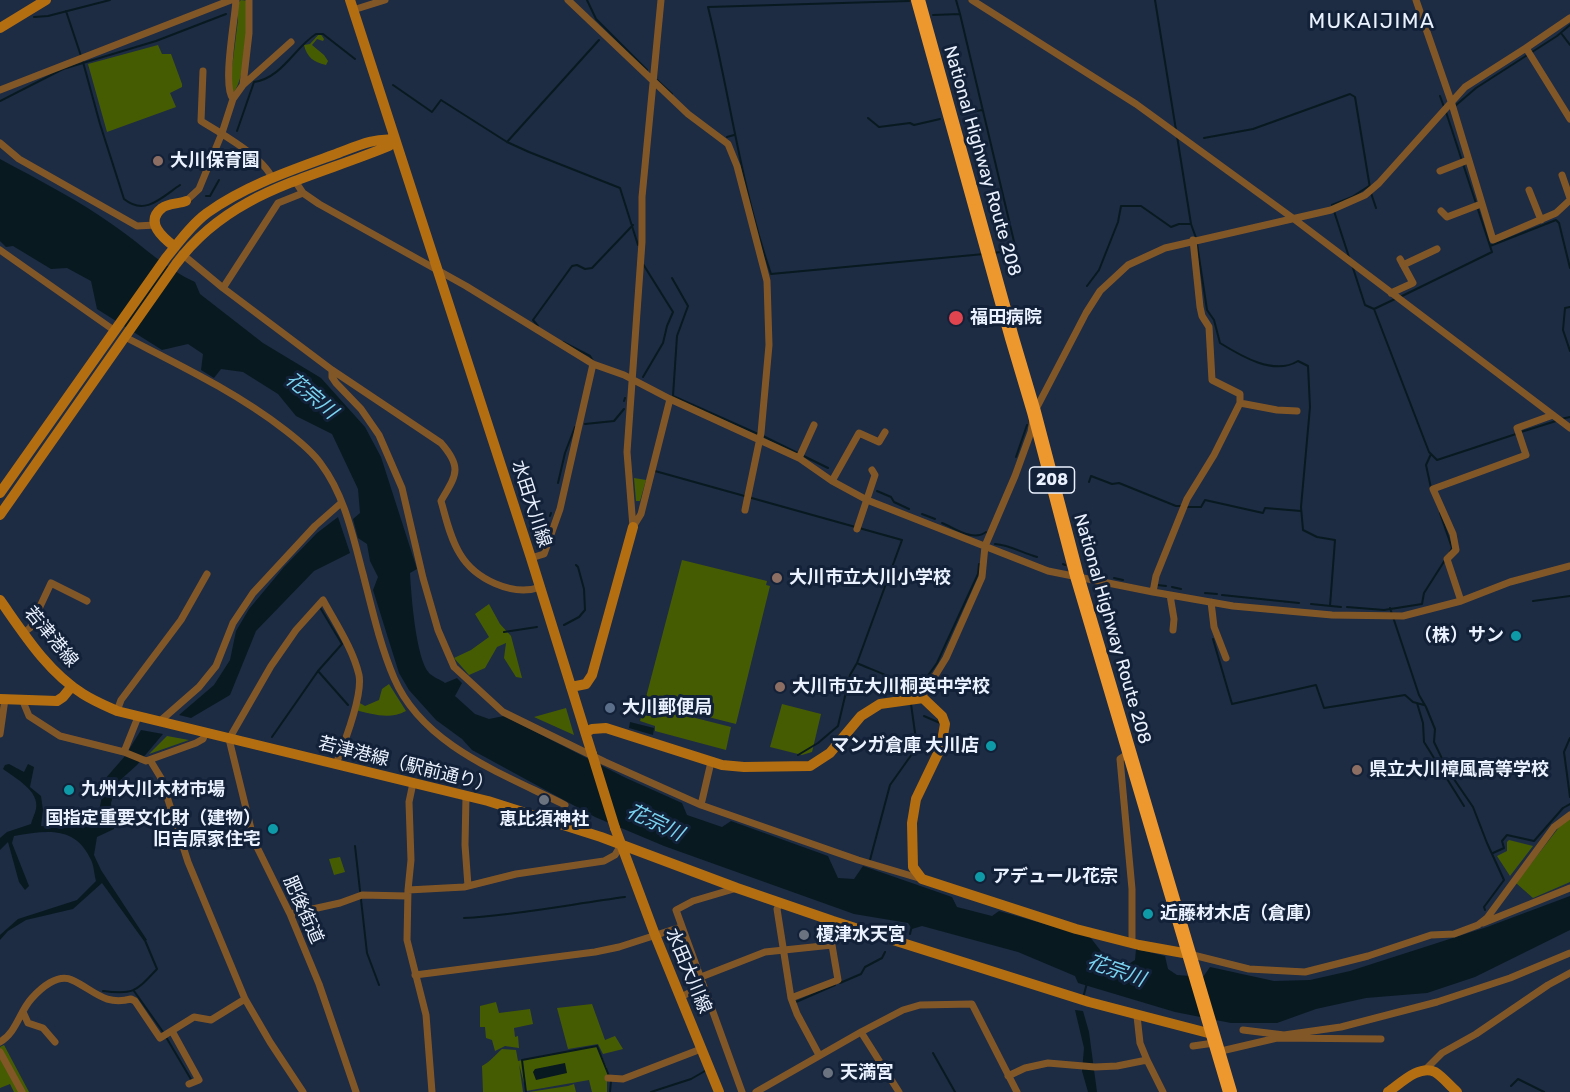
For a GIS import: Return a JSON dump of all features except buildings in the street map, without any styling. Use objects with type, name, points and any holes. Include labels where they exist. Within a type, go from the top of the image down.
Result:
[{"type":"highway","name":"National Highway Route 208","points":[[918,0],[1034,412],[1077,576],[1230,1092]]},
{"type":"main road","points":[[0,28],[46,0]]},
{"type":"main road","name":"水田大川線","points":[[351,5],[390,142],[438,268],[541,587],[615,828],[655,935],[719,1092]]},
{"type":"main road","points":[[0,516],[121,332],[204,215],[272,178],[374,140],[390,142]]},
{"type":"main road","points":[[179,251],[240,206],[390,142]]},
{"type":"main road","points":[[179,251],[161,237],[155,225],[156,217],[162,207],[186,201]]},
{"type":"main road","points":[[0,492],[121,332]]},
{"type":"main road","points":[[571,687],[586,684],[592,675],[633,527]]},
{"type":"main road","name":"若津港線","points":[[0,600],[42,657],[72,686],[117,711],[181,728]]},
{"type":"main road","points":[[3,699],[57,700],[63,697],[72,686]]},
{"type":"main road","points":[[586,732],[606,728],[711,762],[744,767],[810,766],[830,753],[861,716],[880,704],[923,697],[942,716],[945,724],[941,747],[916,799],[912,823],[914,867],[921,879],[1028,914],[1132,944],[1190,957]]},
{"type":"main road","name":"若津港線（駅前通り）","points":[[181,728],[336,764],[540,816],[833,921],[1137,1016]]},
{"type":"main road","points":[[1137,1016],[1214,1043]]},
{"type":"main road","points":[[1388,1092],[1414,1074],[1425,1070],[1435,1072],[1457,1092]]},
{"type":"street","points":[[0,90],[231,0]]},
{"type":"street","points":[[232,99],[228,81],[236,0]]},
{"type":"street","points":[[243,85],[249,33],[249,0]]},
{"type":"street","points":[[351,5],[385,0]]},
{"type":"street","points":[[568,0],[688,114],[728,144],[737,166],[767,281],[770,345],[760,436],[745,510]]},
{"type":"street","points":[[633,527],[627,452],[642,242],[642,197],[661,0]]},
{"type":"street","points":[[972,0],[1136,104],[1294,219],[1570,428]]},
{"type":"street","points":[[1416,0],[1468,160],[1478,205],[1493,240],[1556,213],[1570,199],[1562,175]]},
{"type":"street","points":[[923,697],[946,658],[969,608],[981,577],[985,546],[1015,476],[1031,432],[1034,412],[1100,291],[1128,265],[1165,248],[1333,209],[1365,195],[1379,183],[1475,79],[1528,52],[1570,18]]},
{"type":"street","points":[[186,201],[199,189],[222,133],[232,99],[243,85],[291,42]]},
{"type":"street","points":[[1528,52],[1570,119]]},
{"type":"street","points":[[203,71],[201,121],[222,133],[268,169],[272,178]]},
{"type":"street","points":[[0,143],[19,159],[137,226],[155,225]]},
{"type":"street","points":[[1440,171],[1468,160]]},
{"type":"street","points":[[295,181],[303,194],[438,268],[593,364],[633,379],[670,399],[801,454],[832,481],[867,500],[1048,571],[1210,602],[1332,615],[1393,616],[1461,601],[1510,582],[1570,566]]},
{"type":"street","points":[[1529,190],[1541,220]]},
{"type":"street","points":[[224,288],[278,203],[303,194]]},
{"type":"street","points":[[1441,211],[1447,217],[1478,205]]},
{"type":"street","points":[[1153,592],[1156,576],[1187,499],[1214,456],[1240,403],[1240,394],[1212,380],[1209,327],[1202,316],[1200,307],[1196,240]]},
{"type":"street","points":[[1396,296],[1413,283],[1402,262],[1437,249]]},
{"type":"street","points":[[0,250],[121,332],[237,397],[299,441],[321,464],[336,488],[351,531],[384,651],[394,680],[406,700],[438,733],[464,754],[565,805]]},
{"type":"street","points":[[179,251],[224,288],[332,369],[441,443],[449,452],[456,469],[455,476],[441,501],[460,554],[478,573],[516,591],[541,587]]},
{"type":"street","points":[[531,558],[544,554],[560,509],[593,364]]},
{"type":"street","points":[[332,369],[332,377],[336,383],[361,409],[379,435],[402,488],[438,630],[454,667],[503,712],[604,762],[701,805],[869,864],[921,879]]},
{"type":"street","points":[[633,527],[641,514],[670,399]]},
{"type":"street","points":[[1240,403],[1297,411]]},
{"type":"street","points":[[1461,601],[1447,559],[1456,550],[1453,534],[1433,489],[1526,455],[1517,428],[1553,415]]},
{"type":"street","points":[[801,454],[814,424]]},
{"type":"street","points":[[832,481],[859,433],[879,442],[885,432]]},
{"type":"street","points":[[858,526],[875,475],[872,470]]},
{"type":"street","points":[[162,723],[199,687],[216,666],[233,623],[253,593],[315,526],[341,503]]},
{"type":"street","points":[[117,711],[121,700],[181,620],[207,574]]},
{"type":"street","points":[[23,633],[30,628],[51,583],[87,601]]},
{"type":"street","points":[[1170,595],[1174,619],[1173,630]]},
{"type":"street","points":[[229,739],[271,666],[296,630],[323,600],[347,644],[359,676],[359,694],[336,764]]},
{"type":"street","points":[[1210,602],[1214,627],[1226,658]]},
{"type":"street","points":[[0,734],[3,699]]},
{"type":"street","points":[[22,699],[29,716],[60,736],[148,760],[162,778],[188,862],[245,999],[303,1092]]},
{"type":"street","points":[[124,752],[138,717]]},
{"type":"street","points":[[148,760],[203,740],[205,734]]},
{"type":"street","name":"肥後街道","points":[[229,739],[254,841],[290,914],[319,984],[356,1092]]},
{"type":"street","points":[[1129,753],[1120,759],[1132,889],[1132,944]]},
{"type":"street","points":[[701,805],[711,762]]},
{"type":"street","points":[[413,783],[409,802],[411,860],[407,893],[407,939],[426,1015],[432,1092]]},
{"type":"street","points":[[466,796],[465,845],[468,886]]},
{"type":"street","points":[[1478,925],[1486,918],[1554,827],[1570,815]]},
{"type":"street","points":[[290,914],[340,903],[360,895],[407,893],[468,886],[516,874],[604,861],[615,855],[621,845]]},
{"type":"street","points":[[737,888],[693,901],[676,910],[742,1092]]},
{"type":"street","points":[[1190,957],[1249,969],[1305,972],[1368,956],[1431,935],[1454,934],[1555,896],[1570,888]]},
{"type":"street","points":[[780,903],[777,909],[791,998],[819,1056]]},
{"type":"street","points":[[791,998],[838,980],[832,945],[833,921]]},
{"type":"street","points":[[415,975],[595,952],[619,947],[681,927]]},
{"type":"street","points":[[701,977],[765,952],[832,945]]},
{"type":"street","points":[[1193,1046],[1341,1027],[1437,1002],[1510,978],[1570,953]]},
{"type":"street","points":[[1425,1070],[1442,1053],[1476,1034],[1548,985],[1570,973]]},
{"type":"street","points":[[0,1042],[9,1036],[32,998],[52,982],[65,978],[108,1000],[117,1002],[131,999],[135,1001],[160,1038],[194,1017],[211,1020],[245,999]]},
{"type":"street","points":[[681,997],[702,986]]},
{"type":"street","points":[[756,1092],[903,1010],[920,1005],[972,1004],[1017,1092]]},
{"type":"street","points":[[23,1012],[28,1023],[43,1028],[55,1042]]},
{"type":"street","points":[[1137,1016],[1140,1043],[1163,1092]]},
{"type":"street","points":[[1243,1030],[1280,1036],[1381,1039]]},
{"type":"street","points":[[170,1032],[199,1080],[192,1083]]},
{"type":"street","points":[[861,1032],[899,1092]]},
{"type":"street","points":[[608,1078],[623,1079],[701,1049]]},
{"type":"street","points":[[0,1053],[22,1092]]},
{"type":"street","points":[[1008,1076],[1025,1068],[1048,1064],[1094,1067],[1117,1066],[1147,1060]]},
{"type":"green space","points":[[241,0],[248,1],[244,62],[238,85],[233,94],[230,84],[238,3]]},
{"type":"green space","points":[[320,33],[323,41],[317,39],[312,45],[324,55],[328,61],[326,65],[311,58],[304,45],[310,44]]},
{"type":"green space","points":[[158,45],[162,54],[171,54],[182,84],[182,87],[170,93],[176,107],[107,132],[88,64]]},
{"type":"green space","points":[[634,478],[646,480],[640,501],[636,501]]},
{"type":"green space","points":[[682,560],[767,581],[766,585],[770,586],[736,724],[645,701]]},
{"type":"green space","points":[[489,604],[500,624],[511,636],[522,678],[516,677],[504,658],[506,643],[497,647],[485,668],[469,675],[454,658],[471,650],[489,637],[475,614]]},
{"type":"green space","points":[[389,684],[406,711],[387,716],[355,710],[358,702],[365,706],[379,700],[382,689]]},
{"type":"green space","points":[[782,704],[821,714],[812,752],[802,755],[770,747]]},
{"type":"green space","points":[[644,705],[731,727],[726,750],[655,731],[655,726],[640,721]]},
{"type":"green space","points":[[566,708],[574,735],[534,717]]},
{"type":"green space","points":[[167,736],[189,740],[149,754]]},
{"type":"green space","points":[[1570,818],[1570,882],[1533,898],[1516,883],[1560,826]]},
{"type":"green space","points":[[1509,840],[1533,846],[1510,876],[1497,856],[1507,851]]},
{"type":"green space","points":[[340,857],[345,872],[334,875],[329,859]]},
{"type":"green space","points":[[496,1002],[499,1013],[530,1009],[533,1024],[514,1028],[515,1037],[518,1036],[519,1048],[505,1046],[495,1051],[492,1040],[486,1038],[485,1027],[480,1027],[480,1006]]},
{"type":"green space","points":[[592,1004],[605,1040],[615,1036],[623,1049],[603,1054],[598,1044],[568,1049],[557,1008]]},
{"type":"green space","points":[[4,1045],[29,1092],[14,1092],[10,1084],[0,1088],[0,1047]]},
{"type":"green space","points":[[597,1046],[607,1068],[607,1092],[592,1092],[589,1080],[526,1091],[519,1064],[523,1092],[483,1092],[482,1066],[502,1049],[516,1050],[518,1061]]},
{"type":"green space","points":[[574,1084],[576,1092],[529,1092],[568,1086]]},
{"type":"water","name":"花宗川","points":[[0,159],[88,208],[164,264],[195,282],[200,294],[263,343],[321,378],[365,427],[381,457],[417,569],[410,573],[413,610],[424,666],[429,673],[445,683],[457,678],[462,683],[455,696],[475,714],[489,719],[504,716],[626,778],[682,803],[687,815],[722,827],[731,821],[828,856],[838,878],[854,879],[863,866],[952,897],[957,907],[992,916],[999,911],[1090,937],[1104,955],[1127,965],[1135,960],[1136,949],[1165,956],[1168,969],[1177,975],[1203,977],[1210,967],[1274,981],[1310,980],[1350,971],[1487,927],[1570,896],[1570,930],[1475,977],[1427,993],[1366,998],[1316,1009],[1277,1023],[1231,1023],[1175,1012],[1078,983],[1075,976],[1018,952],[922,926],[912,929],[908,923],[854,914],[664,846],[595,817],[472,750],[462,739],[436,720],[409,690],[399,673],[373,590],[378,577],[370,561],[367,544],[358,538],[353,519],[360,513],[358,489],[332,434],[296,416],[278,394],[243,372],[221,369],[214,378],[201,370],[203,354],[188,344],[162,350],[97,309],[91,281],[67,268],[51,269],[13,246],[6,247],[0,241]]},
{"type":"water","points":[[338,517],[350,553],[314,571],[256,631],[230,695],[191,718],[179,715],[214,685],[230,660],[236,631],[249,609],[284,567],[317,533]]},
{"type":"water","points":[[630,722],[654,728],[653,735],[629,728]]},
{"type":"water","points":[[141,730],[163,734],[137,765],[117,783],[111,803],[114,829],[97,837],[94,855],[101,870],[147,940],[144,941],[102,883],[73,909],[26,920],[8,931],[0,940],[0,935],[18,919],[77,900],[96,881],[91,860],[83,847],[67,835],[47,832],[14,836],[12,843],[29,886],[25,890],[19,882],[8,842],[0,850],[0,838],[7,832],[31,824],[36,802],[26,786],[3,769],[5,765],[9,764],[24,772],[28,764],[34,767],[30,787],[41,796],[43,810],[41,826],[74,828],[89,822],[99,812],[105,779],[125,756]]},
{"type":"water","points":[[1075,1010],[1083,1011],[1089,1032],[1097,1092],[1088,1092],[1082,1071],[1084,1048]]},
{"type":"water","points":[[565,1063],[567,1073],[536,1080],[533,1072],[535,1069]]},
{"type":"waterway","points":[[34,17],[48,16],[110,0]]},
{"type":"waterway","points":[[587,0],[596,19],[647,70]]},
{"type":"waterway","points":[[956,0],[960,14]]},
{"type":"waterway","points":[[1155,0],[1176,130]]},
{"type":"waterway","points":[[909,1],[708,7],[744,175],[761,241],[771,274],[984,254]]},
{"type":"waterway","points":[[66,11],[124,199],[139,206],[146,205],[159,200],[180,185]]},
{"type":"waterway","points":[[0,101],[63,69],[156,41],[226,14]]},
{"type":"waterway","points":[[933,15],[960,14],[1016,250],[993,253]]},
{"type":"waterway","points":[[1455,106],[1476,88],[1557,36],[1570,25]]},
{"type":"waterway","points":[[1561,33],[1570,45]]},
{"type":"waterway","points":[[237,131],[254,82],[273,75],[316,34],[323,34],[355,59]]},
{"type":"waterway","points":[[507,142],[599,40]]},
{"type":"waterway","points":[[657,80],[672,94]]},
{"type":"waterway","points":[[393,85],[432,112],[441,100],[507,142],[620,188],[638,245]]},
{"type":"waterway","points":[[1204,138],[1253,129],[1350,94],[1355,97],[1370,188]]},
{"type":"waterway","points":[[1440,96],[1444,107]]},
{"type":"waterway","points":[[961,114],[982,110]]},
{"type":"waterway","points":[[1400,297],[1492,252],[1446,112]]},
{"type":"waterway","points":[[868,118],[879,127],[910,123],[914,125],[940,119]]},
{"type":"waterway","points":[[727,137],[734,135]]},
{"type":"waterway","points":[[1087,286],[1099,270],[1118,222],[1121,206],[1141,206],[1171,227],[1191,224],[1177,136]]},
{"type":"waterway","points":[[206,196],[210,196],[219,180]]},
{"type":"waterway","points":[[1349,257],[1332,205],[1352,197],[1369,186]]},
{"type":"waterway","points":[[1371,193],[1376,208]]},
{"type":"waterway","points":[[1490,246],[1556,220],[1559,223],[1570,268]]},
{"type":"waterway","points":[[1191,224],[1196,238]]},
{"type":"waterway","points":[[538,326],[533,320],[572,266],[592,268],[633,225]]},
{"type":"waterway","points":[[1197,244],[1207,310],[1214,320],[1220,343],[1248,358],[1268,365],[1289,365],[1298,361],[1308,366],[1310,407],[1301,507],[1303,530],[1317,537],[1335,540],[1330,606]]},
{"type":"waterway","points":[[643,264],[673,312],[663,343],[643,377]]},
{"type":"waterway","points":[[1352,265],[1365,305],[1374,309],[1395,299]]},
{"type":"waterway","points":[[672,278],[688,306],[677,336],[673,396],[758,434]]},
{"type":"waterway","points":[[1570,307],[1565,308],[1563,330],[1570,351]]},
{"type":"waterway","points":[[1374,309],[1429,452],[1437,460],[1516,434]]},
{"type":"waterway","points":[[563,342],[590,356],[593,361]]},
{"type":"waterway","points":[[585,424],[614,421],[624,409]]},
{"type":"waterway","points":[[1561,419],[1570,417]]},
{"type":"waterway","points":[[1521,432],[1556,421]]},
{"type":"waterway","points":[[1016,457],[1027,425]]},
{"type":"waterway","points":[[558,483],[565,453],[575,427]]},
{"type":"waterway","points":[[763,436],[828,468]]},
{"type":"waterway","points":[[1431,454],[1426,465],[1431,488]]},
{"type":"waterway","points":[[655,471],[902,540],[857,663],[850,675],[838,726],[818,743],[798,755]]},
{"type":"waterway","points":[[1089,482],[1091,476],[1112,484],[1119,483],[1181,506]]},
{"type":"waterway","points":[[877,491],[909,509]]},
{"type":"waterway","points":[[1186,507],[1201,507],[1205,500],[1263,513],[1265,508],[1301,511]]},
{"type":"waterway","points":[[1440,513],[1452,548],[1450,552]]},
{"type":"waterway","points":[[922,514],[935,519]]},
{"type":"waterway","points":[[942,523],[970,535],[981,535],[986,532]]},
{"type":"waterway","points":[[995,544],[1037,557]]},
{"type":"waterway","points":[[1347,607],[1384,610],[1422,604],[1424,593],[1445,560]]},
{"type":"waterway","points":[[909,692],[922,684],[937,663],[978,574],[979,564]]},
{"type":"waterway","points":[[564,625],[579,617],[585,610],[584,589],[576,565]]},
{"type":"waterway","points":[[1090,573],[1105,576]]},
{"type":"waterway","points":[[1114,578],[1123,580]]},
{"type":"waterway","points":[[1157,585],[1166,586]]},
{"type":"waterway","points":[[1172,587],[1181,589]]},
{"type":"waterway","points":[[1205,593],[1217,594]]},
{"type":"waterway","points":[[1222,595],[1299,603]]},
{"type":"waterway","points":[[1533,601],[1570,596]]},
{"type":"waterway","points":[[1311,604],[1341,607]]},
{"type":"waterway","points":[[1390,608],[1419,695],[1435,729],[1434,742],[1447,769],[1473,807],[1504,880],[1484,907],[1485,910]]},
{"type":"waterway","points":[[272,737],[318,671],[342,644],[321,609]]},
{"type":"waterway","points":[[504,632],[537,627]]},
{"type":"waterway","points":[[1213,639],[1232,704],[1316,685],[1324,708],[1405,695],[1413,702],[1424,705]]},
{"type":"waterway","points":[[857,663],[901,684],[910,695]]},
{"type":"waterway","points":[[318,671],[348,705]]},
{"type":"waterway","points":[[1417,703],[1423,723],[1424,742],[1464,806]]},
{"type":"waterway","points":[[870,860],[890,785],[917,747],[911,704]]},
{"type":"waterway","points":[[924,716],[940,723]]},
{"type":"waterway","points":[[1570,738],[1564,752],[1570,797]]},
{"type":"waterway","points":[[1493,853],[1504,848],[1502,841],[1507,835],[1534,841],[1563,808],[1570,804]]},
{"type":"waterway","points":[[355,846],[367,953],[379,985]]},
{"type":"waterway","points":[[464,918],[525,912],[625,897]]},
{"type":"waterway","points":[[910,934],[912,925]]},
{"type":"waterway","points":[[669,936],[683,971]]},
{"type":"waterway","points":[[103,991],[129,992],[134,990],[157,969],[144,938]]},
{"type":"waterway","points":[[840,983],[861,974],[865,967],[882,958],[885,952]]},
{"type":"waterway","name":"花宗川","points":[[1083,998],[1087,983]]},
{"type":"waterway","points":[[796,1002],[835,985]]},
{"type":"waterway","points":[[134,991],[163,1032]]},
{"type":"waterway","points":[[166,1037],[192,1081]]},
{"type":"waterway","points":[[526,1092],[522,1060],[597,1046],[611,1081],[610,1092]]},
{"type":"waterway","points":[[933,1053],[955,1092]]},
{"type":"waterway","points":[[651,1092],[691,1079],[705,1071]]},
{"type":"waterway","points":[[1511,1086],[1518,1079],[1544,1092]]},
{"type":"place","name":"大川保育園","points":[[158,161]]},
{"type":"place","name":"福田病院","points":[[956,318]]},
{"type":"place","name":"大川市立大川小学校","points":[[777,578]]},
{"type":"place","name":"（株）サン","points":[[1516,636]]},
{"type":"place","name":"大川市立大川桐英中学校","points":[[780,687]]},
{"type":"place","name":"大川郵便局","points":[[610,708]]},
{"type":"place","name":"マンガ倉庫 大川店","points":[[991,746]]},
{"type":"place","name":"県立大川樟風高等学校","points":[[1357,770]]},
{"type":"place","name":"九州大川木材市場","points":[[69,790]]},
{"type":"place","name":"恵比須神社","points":[[544,800]]},
{"type":"place","name":"国指定重要文化財（建物） 旧吉原家住宅","points":[[273,829]]},
{"type":"place","name":"アデュール花宗","points":[[980,877]]},
{"type":"place","name":"近藤材木店（倉庫）","points":[[1148,914]]},
{"type":"place","name":"榎津水天宮","points":[[804,935]]},
{"type":"place","name":"天満宮","points":[[828,1073]]},
{"type":"district","name":"MUKAIJIMA","points":[[1372,22]]}]
